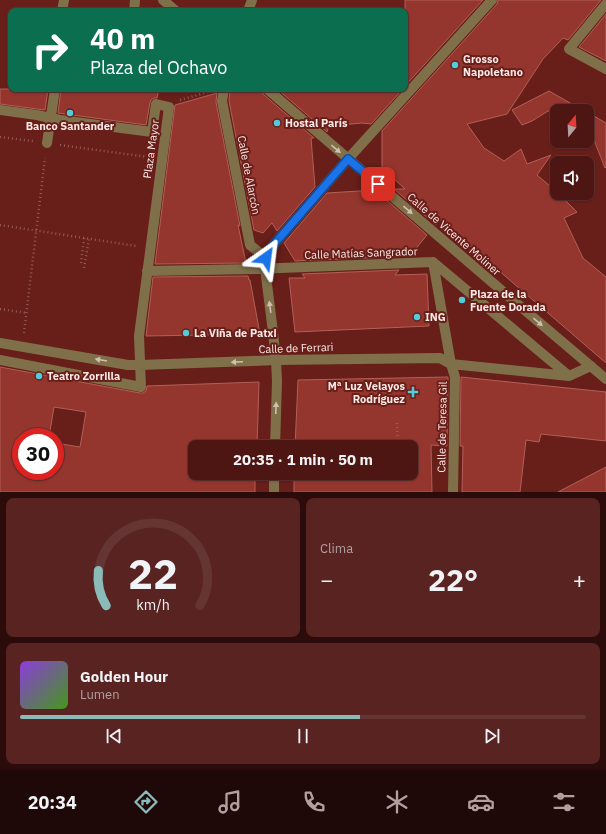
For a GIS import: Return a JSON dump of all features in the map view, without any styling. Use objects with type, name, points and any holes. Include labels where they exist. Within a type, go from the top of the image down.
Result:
[{"type":"street","points":[[163,0],[172,8]]},
{"type":"street","points":[[275,440],[277,381],[266,263],[267,254],[348,159],[492,0]]},
{"type":"street","points":[[606,4],[568,49],[606,69]]},
{"type":"street","points":[[47,143],[54,92]]},
{"type":"street","name":"Calle de Alarcón","points":[[224,92],[222,102],[250,245],[266,263]]},
{"type":"street","name":"Calle de Vicente Moliner","points":[[270,92],[606,379]]},
{"type":"street","name":"Plaza Mayor","points":[[0,110],[73,122],[152,132],[156,104],[169,107],[139,336],[141,387],[0,360]]},
{"type":"street","points":[[433,262],[569,376]]},
{"type":"street","points":[[433,262],[451,364],[569,376],[591,366]]},
{"type":"street","name":"Calle Matías Sangrador","points":[[147,271],[266,263],[433,262]]},
{"type":"street","points":[[0,343],[128,365],[140,365]]},
{"type":"street","name":"Calle de Ferrari","points":[[140,365],[276,360],[440,358],[451,364]]},
{"type":"street","name":"Calle de Teresa Gil","points":[[451,364],[455,377],[453,492]]},
{"type":"street","points":[[274,480],[274,492]]},
{"type":"path","points":[[163,106],[205,92]]},
{"type":"path","name":"Plaza Mayor","points":[[0,137],[155,158]]},
{"type":"path","points":[[23,347],[47,143]]},
{"type":"path","points":[[0,226],[37,230],[143,248]]},
{"type":"path","points":[[81,263],[84,238]]},
{"type":"path","points":[[84,268],[89,239]]},
{"type":"path","points":[[0,309],[27,313]]},
{"type":"path","points":[[397,423],[398,440]]},
{"type":"building","points":[[405,0],[483,0],[408,83],[408,8],[405,8]]},
{"type":"building","points":[[498,0],[601,0],[568,40],[563,38],[543,59],[507,114],[467,124],[484,148],[504,161],[521,149],[527,164],[551,155],[537,175],[550,186],[550,200],[565,200],[577,212],[564,218],[583,258],[606,277],[606,363],[440,220],[436,225],[394,189],[405,189],[382,168],[382,131],[497,4]]},
{"type":"building","points":[[606,14],[606,61],[579,47]]},
{"type":"building","points":[[0,89],[8,89],[8,92],[48,92],[45,110],[0,104]]},
{"type":"building","points":[[549,91],[572,104],[550,104],[550,111],[522,125],[512,110]]},
{"type":"building","points":[[61,92],[158,92],[157,98],[151,100],[146,125],[58,113]]},
{"type":"building","points":[[230,92],[262,92],[314,138],[311,138],[315,187],[277,231],[272,223],[263,233],[254,230],[229,101]]},
{"type":"building","points":[[280,92],[400,92],[371,124],[362,123],[329,126],[327,132]]},
{"type":"building","points":[[217,93],[216,102],[246,263],[155,264],[175,105]]},
{"type":"building","points":[[594,116],[606,123],[605,168],[594,140]]},
{"type":"building","points":[[375,190],[427,235],[410,256],[295,261],[284,243],[327,193]]},
{"type":"building","points":[[399,270],[395,275],[427,274],[429,326],[295,332],[289,278],[305,278],[302,274]]},
{"type":"building","points":[[248,276],[260,334],[146,336],[153,277]]},
{"type":"building","points":[[0,367],[140,393],[146,391],[147,386],[259,382],[257,440],[188,440],[188,480],[255,480],[255,492],[0,492]]},
{"type":"building","points":[[448,377],[447,446],[431,445],[432,492],[294,492],[294,480],[418,480],[418,440],[295,440],[298,380]]},
{"type":"building","points":[[461,377],[606,392],[606,441],[541,434],[539,442],[526,440],[520,492],[462,492],[463,446],[460,446]]},
{"type":"building","points":[[606,467],[606,492],[558,492]]},
{"type":"place","name":"Grosso Napoletano","points":[[455,65]]},
{"type":"place","name":"Banco Santander","points":[[70,113]]},
{"type":"place","name":"Hostal París","points":[[277,123]]},
{"type":"place","name":"Plaza de la Fuente Dorada","points":[[462,300]]},
{"type":"place","name":"ING","points":[[417,317]]},
{"type":"place","name":"La Viña de Patxi","points":[[186,333]]},
{"type":"place","name":"Teatro Zorrilla","points":[[39,376]]},
{"type":"place","name":"Mª Luz Velayos Rodríguez","points":[[413,392]]},
{"type":"route","points":[[266,258],[269,250],[348,159],[378,184]]}]
